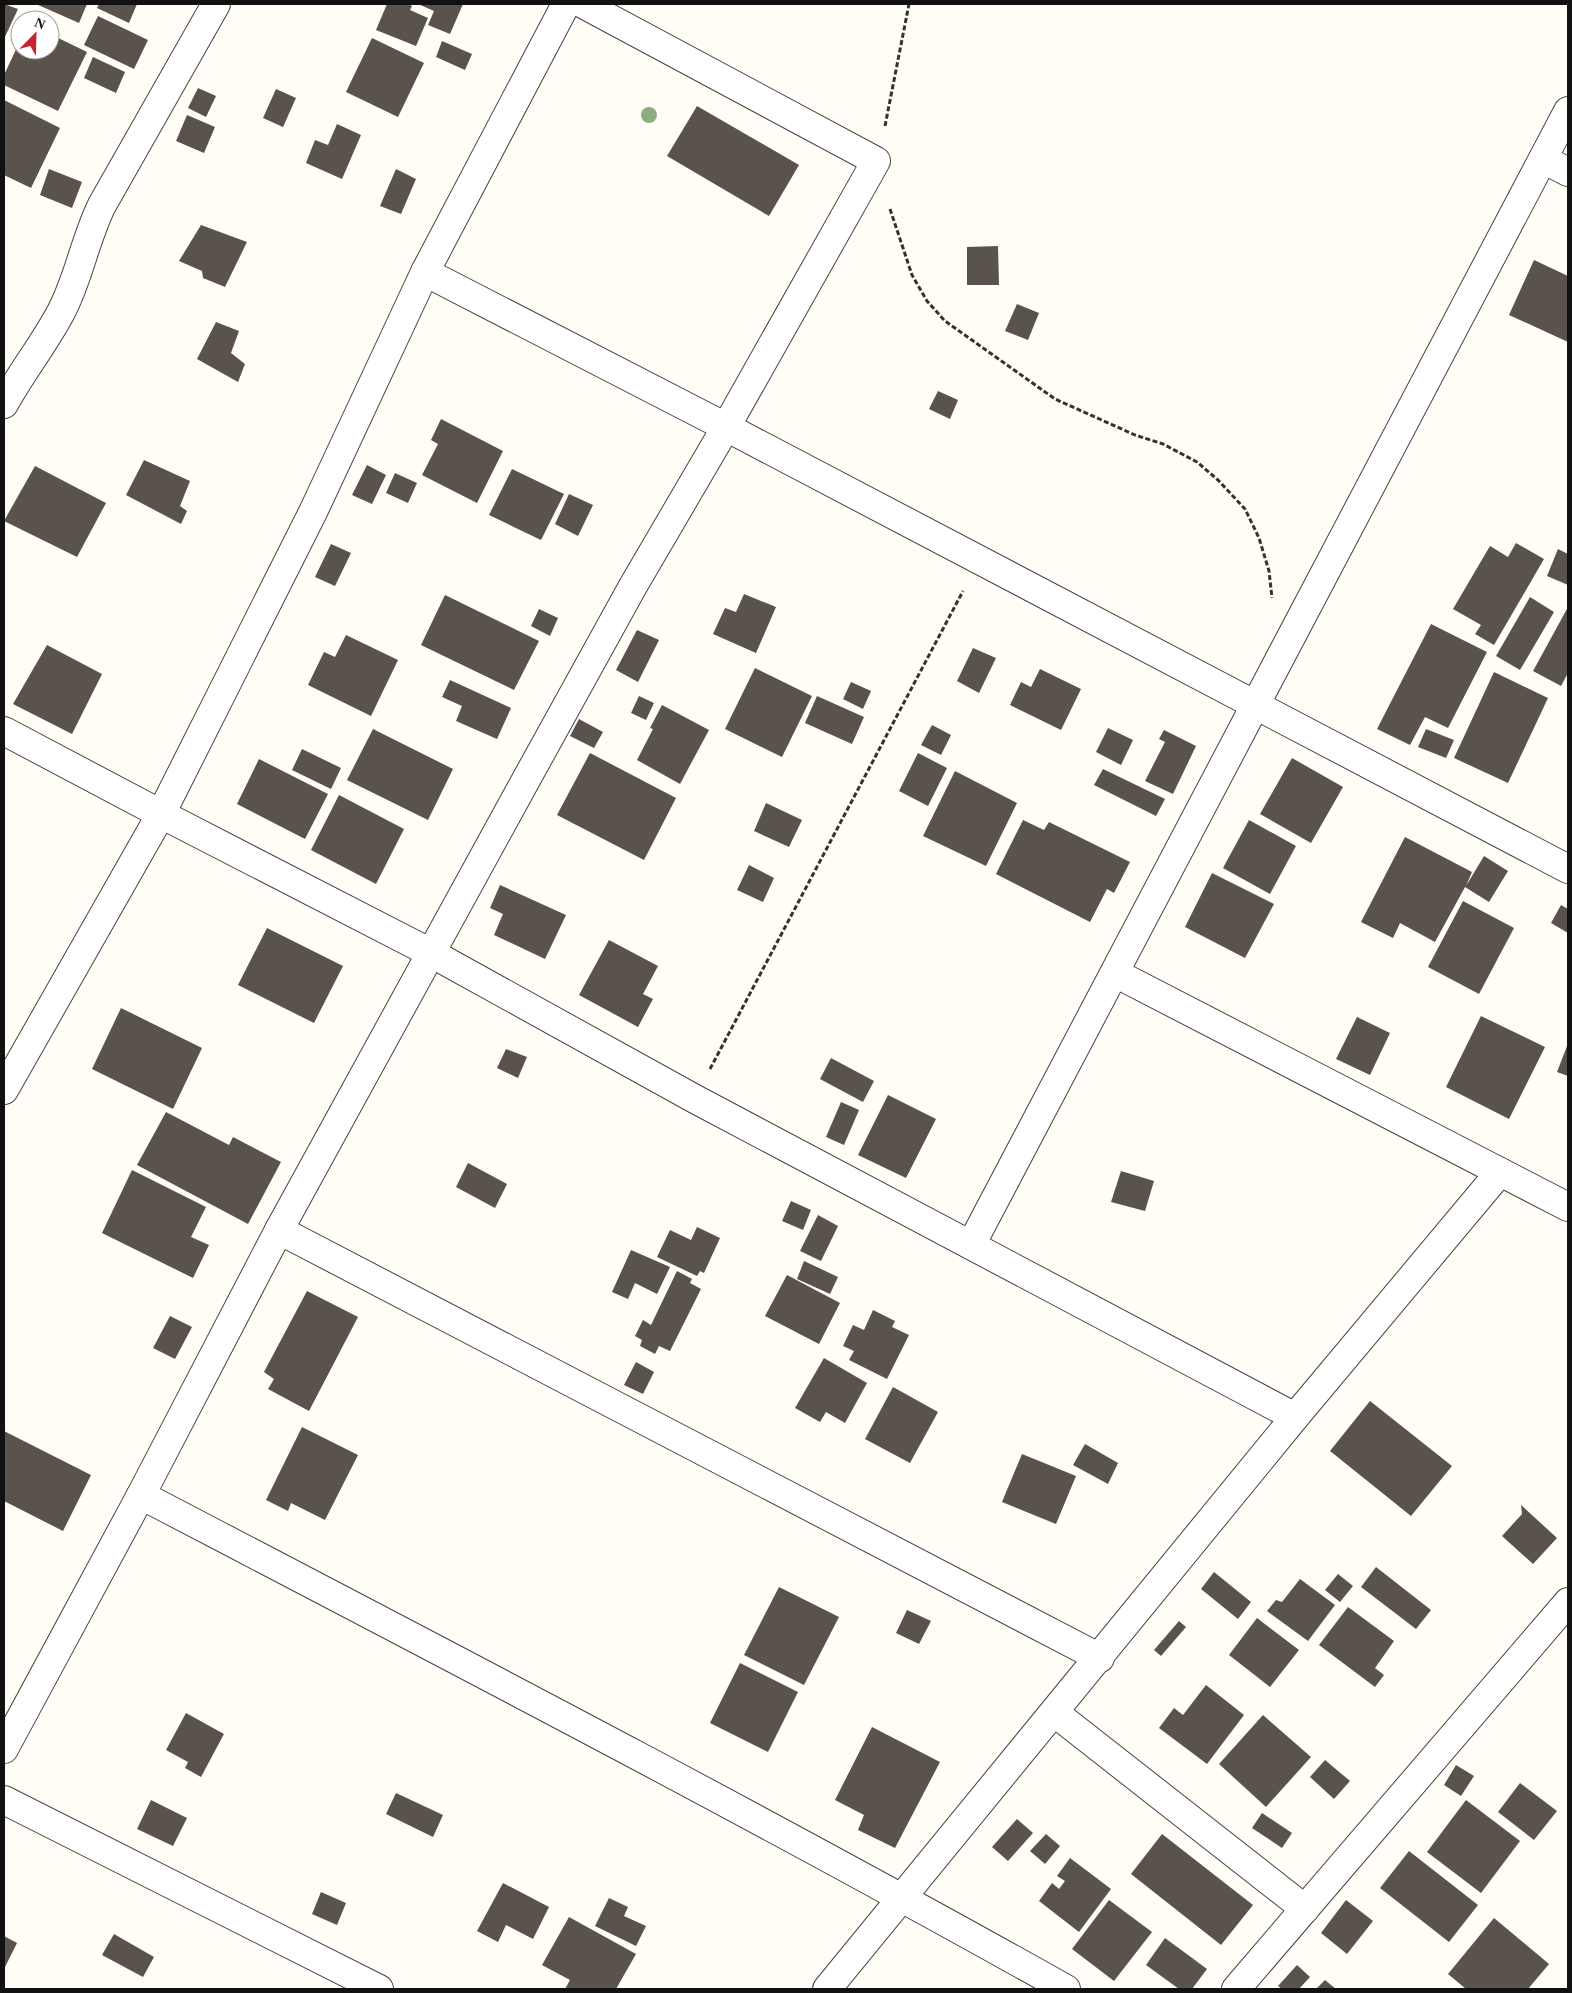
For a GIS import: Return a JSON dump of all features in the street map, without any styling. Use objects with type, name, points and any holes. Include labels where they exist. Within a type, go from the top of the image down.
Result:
[{"type":"street","points":[[4,404],[61,312],[87,246],[92,226],[99,212],[216,4]]},
{"type":"street","points":[[4,1090],[161,814],[313,512],[425,272],[566,4]]},
{"type":"street","points":[[4,1749],[141,1495],[279,1230],[431,953],[633,586],[726,427],[876,161],[583,4]]},
{"type":"street","points":[[971,1245],[1568,111]]},
{"type":"street","points":[[1543,159],[1568,172]]},
{"type":"street","points":[[425,272],[726,427],[978,561],[1568,869]]},
{"type":"street","points":[[4,731],[431,953],[695,1099],[1295,1417]]},
{"type":"street","points":[[1114,972],[1568,1207]]},
{"type":"street","points":[[827,1989],[1100,1658],[1295,1417],[1500,1172]]},
{"type":"street","points":[[279,1230],[1100,1658]]},
{"type":"street","points":[[141,1495],[495,1680],[901,1897],[1066,1989]]},
{"type":"street","points":[[1236,1989],[1568,1602]]},
{"type":"street","points":[[1055,1712],[1305,1909]]},
{"type":"street","points":[[4,1800],[379,1989]]},
{"type":"path","points":[[909,4],[890,110],[876,161],[912,275],[928,301],[945,321],[1055,399],[1136,435],[1163,444],[1197,462],[1218,480],[1244,509],[1259,538],[1269,571],[1272,606]]},
{"type":"path","points":[[695,1099],[978,561]]},
{"type":"building","points":[[4,4],[18,9],[10,10],[10,26],[4,39]]},
{"type":"building","points":[[36,4],[87,4],[79,23],[60,15],[60,10],[50,10]]},
{"type":"building","points":[[99,4],[137,4],[129,23],[97,8]]},
{"type":"building","points":[[387,4],[408,4],[412,6],[410,10],[428,18],[416,46],[376,30]]},
{"type":"building","points":[[418,4],[463,4],[450,34],[428,25],[434,11]]},
{"type":"building","points":[[98,16],[148,40],[134,69],[84,45]]},
{"type":"building","points":[[372,38],[424,63],[398,117],[346,92]]},
{"type":"building","points":[[60,39],[87,52],[58,111],[4,85],[4,75],[11,60],[60,60]]},
{"type":"building","points":[[442,41],[472,54],[465,70],[436,57]]},
{"type":"building","points":[[93,57],[125,72],[116,93],[84,78]]},
{"type":"building","points":[[198,88],[216,96],[206,117],[188,108]]},
{"type":"building","points":[[276,89],[296,98],[283,127],[263,118]]},
{"type":"building","points":[[4,100],[60,128],[31,188],[4,175]]},
{"type":"building","points":[[697,106],[799,165],[769,216],[667,156]]},
{"type":"building","points":[[187,115],[215,127],[204,153],[176,141]]},
{"type":"building","points":[[337,124],[361,135],[342,179],[306,163],[315,140],[328,145]]},
{"type":"building","points":[[49,169],[82,182],[72,208],[40,195]]},
{"type":"building","points":[[396,169],[416,179],[401,214],[380,206]]},
{"type":"building","points":[[201,225],[247,242],[225,287],[203,278],[202,271],[179,261]]},
{"type":"building","points":[[998,246],[999,285],[967,285],[967,247]]},
{"type":"building","points":[[1534,260],[1568,276],[1568,342],[1509,315]]},
{"type":"building","points":[[1017,304],[1039,313],[1028,340],[1005,331]]},
{"type":"building","points":[[216,322],[239,331],[231,353],[245,364],[238,382],[197,359]]},
{"type":"building","points":[[938,391],[958,400],[950,419],[929,409]]},
{"type":"building","points":[[441,419],[503,451],[477,503],[422,475],[438,444],[431,440]]},
{"type":"building","points":[[144,460],[190,481],[180,506],[187,511],[181,524],[126,495]]},
{"type":"building","points":[[367,465],[386,475],[372,504],[352,495]]},
{"type":"building","points":[[35,466],[106,503],[77,557],[4,521]]},
{"type":"building","points":[[512,469],[564,494],[541,540],[489,515]]},
{"type":"building","points":[[395,473],[417,483],[408,503],[386,493]]},
{"type":"building","points":[[569,494],[593,505],[578,536],[555,524]]},
{"type":"building","points":[[1516,543],[1544,559],[1494,645],[1475,634],[1481,625],[1453,609],[1490,546],[1508,557]]},
{"type":"building","points":[[331,544],[351,553],[335,586],[315,577]]},
{"type":"building","points":[[1558,549],[1568,554],[1568,585],[1547,576]]},
{"type":"building","points":[[744,594],[776,607],[756,653],[713,634],[725,608],[736,612]]},
{"type":"building","points":[[445,595],[539,641],[514,690],[421,645]]},
{"type":"building","points":[[1530,597],[1554,612],[1520,670],[1496,656]]},
{"type":"building","points":[[1568,607],[1568,673],[1561,686],[1533,671]]},
{"type":"building","points":[[539,609],[558,618],[550,636],[531,626]]},
{"type":"building","points":[[1431,624],[1487,652],[1448,728],[1425,717],[1410,745],[1377,729]]},
{"type":"building","points":[[637,630],[659,640],[638,682],[616,670]]},
{"type":"building","points":[[346,635],[398,660],[371,716],[308,685],[324,652],[335,657]]},
{"type":"building","points":[[47,645],[102,674],[72,734],[13,704]]},
{"type":"building","points":[[973,648],[996,658],[979,693],[957,681]]},
{"type":"building","points":[[755,668],[812,696],[782,757],[725,729]]},
{"type":"building","points":[[1040,669],[1081,689],[1061,730],[1010,705],[1021,682],[1031,687]]},
{"type":"building","points":[[1494,672],[1548,698],[1508,783],[1454,758]]},
{"type":"building","points":[[450,680],[511,708],[497,739],[456,721],[462,706],[442,697]]},
{"type":"building","points":[[851,682],[871,691],[863,709],[843,699]]},
{"type":"building","points":[[639,696],[654,703],[646,720],[631,713]]},
{"type":"building","points":[[817,696],[864,717],[852,744],[805,723]]},
{"type":"building","points":[[662,705],[709,730],[680,784],[637,760],[653,729],[650,728]]},
{"type":"building","points":[[579,719],[603,732],[594,748],[570,736]]},
{"type":"building","points":[[932,725],[951,735],[941,755],[921,745]]},
{"type":"building","points":[[1108,728],[1133,740],[1121,765],[1096,752]]},
{"type":"building","points":[[373,729],[453,769],[428,820],[347,780]]},
{"type":"building","points":[[1426,729],[1454,740],[1446,758],[1418,747]]},
{"type":"building","points":[[1164,730],[1196,746],[1173,794],[1145,781],[1165,742],[1159,739]]},
{"type":"building","points":[[302,749],[341,768],[331,789],[292,770]]},
{"type":"building","points":[[590,753],[676,798],[644,860],[557,815]]},
{"type":"building","points":[[918,753],[947,768],[928,806],[899,791]]},
{"type":"building","points":[[1292,758],[1343,787],[1311,843],[1260,814]]},
{"type":"building","points":[[259,759],[328,794],[305,839],[237,804]]},
{"type":"building","points":[[1103,769],[1165,799],[1156,816],[1094,785]]},
{"type":"building","points":[[955,771],[1017,803],[986,866],[923,836]]},
{"type":"building","points":[[339,795],[404,829],[376,884],[311,850]]},
{"type":"building","points":[[766,803],[802,820],[789,847],[754,831]]},
{"type":"building","points":[[1023,820],[1044,830],[1049,822],[1130,862],[1114,893],[1107,889],[1090,922],[996,874]]},
{"type":"building","points":[[1249,820],[1296,846],[1270,894],[1223,868]]},
{"type":"building","points":[[1405,837],[1472,872],[1466,886],[1484,856],[1508,871],[1489,902],[1465,887],[1435,942],[1400,923],[1393,938],[1361,922]]},
{"type":"building","points":[[749,865],[774,878],[763,902],[737,890]]},
{"type":"building","points":[[1212,873],[1274,904],[1245,958],[1185,927]]},
{"type":"building","points":[[500,885],[566,915],[545,959],[494,935],[503,914],[490,908]]},
{"type":"building","points":[[1463,901],[1514,928],[1479,994],[1428,967]]},
{"type":"building","points":[[1561,905],[1568,909],[1568,933],[1551,923]]},
{"type":"building","points":[[267,928],[343,966],[314,1023],[238,985]]},
{"type":"building","points":[[609,940],[658,966],[643,994],[653,999],[638,1027],[579,995]]},
{"type":"building","points":[[121,1008],[202,1048],[173,1109],[92,1069]]},
{"type":"building","points":[[1481,1016],[1545,1047],[1509,1119],[1446,1087]]},
{"type":"building","points":[[1357,1017],[1390,1033],[1370,1075],[1336,1059]]},
{"type":"building","points":[[1568,1047],[1568,1076],[1557,1072]]},
{"type":"building","points":[[506,1049],[527,1057],[518,1078],[497,1068]]},
{"type":"building","points":[[831,1058],[874,1081],[863,1102],[820,1079]]},
{"type":"building","points":[[888,1095],[936,1119],[906,1178],[858,1155]]},
{"type":"building","points":[[841,1102],[859,1110],[844,1145],[826,1137]]},
{"type":"building","points":[[166,1112],[229,1145],[233,1137],[281,1162],[248,1224],[137,1165]]},
{"type":"building","points":[[468,1163],[507,1184],[495,1208],[456,1187]]},
{"type":"building","points":[[132,1170],[206,1207],[191,1237],[209,1245],[193,1278],[102,1233]]},
{"type":"building","points":[[1121,1171],[1154,1181],[1145,1211],[1111,1202]]},
{"type":"building","points":[[791,1201],[811,1210],[803,1230],[782,1221]]},
{"type":"building","points":[[818,1215],[838,1226],[821,1261],[800,1251]]},
{"type":"building","points":[[697,1227],[720,1238],[704,1273],[700,1271],[697,1276],[657,1257],[670,1230],[691,1240]]},
{"type":"building","points":[[631,1250],[670,1267],[657,1294],[635,1283],[628,1299],[612,1292]]},
{"type":"building","points":[[804,1261],[838,1277],[830,1294],[797,1279]]},
{"type":"building","points":[[677,1271],[692,1279],[690,1283],[701,1289],[670,1351],[659,1346],[655,1354],[640,1346],[642,1340],[635,1336],[643,1320],[651,1325]]},
{"type":"building","points":[[787,1275],[840,1303],[819,1344],[765,1316]]},
{"type":"building","points":[[307,1291],[358,1317],[309,1411],[268,1389],[274,1379],[264,1372]]},
{"type":"building","points":[[873,1310],[895,1321],[892,1327],[909,1335],[887,1379],[849,1360],[854,1351],[843,1346],[853,1325],[864,1330]]},
{"type":"building","points":[[170,1316],[192,1327],[175,1359],[153,1348]]},
{"type":"building","points":[[824,1358],[867,1383],[845,1423],[826,1412],[820,1422],[795,1408]]},
{"type":"building","points":[[636,1362],[654,1372],[643,1394],[624,1385]]},
{"type":"building","points":[[893,1387],[938,1412],[910,1463],[865,1439]]},
{"type":"building","points":[[1370,1401],[1452,1466],[1411,1516],[1330,1451]]},
{"type":"building","points":[[302,1427],[358,1455],[325,1520],[291,1503],[288,1511],[266,1500]]},
{"type":"building","points":[[4,1431],[91,1475],[63,1531],[4,1501]]},
{"type":"building","points":[[1085,1444],[1118,1463],[1108,1484],[1073,1465]]},
{"type":"building","points":[[1022,1454],[1076,1476],[1056,1524],[1002,1502]]},
{"type":"building","points":[[1521,1505],[1557,1538],[1533,1564],[1502,1536],[1522,1514]]},
{"type":"building","points":[[1376,1567],[1431,1610],[1416,1629],[1361,1587]]},
{"type":"building","points":[[1214,1572],[1251,1602],[1238,1619],[1201,1589]]},
{"type":"building","points":[[1338,1574],[1353,1586],[1340,1602],[1325,1590]]},
{"type":"building","points":[[1300,1579],[1335,1605],[1308,1641],[1267,1611],[1276,1600],[1282,1602]]},
{"type":"building","points":[[779,1587],[839,1617],[804,1685],[744,1655]]},
{"type":"building","points":[[1348,1607],[1394,1641],[1375,1668],[1384,1675],[1375,1687],[1319,1645]]},
{"type":"building","points":[[907,1610],[931,1621],[919,1644],[896,1633]]},
{"type":"building","points":[[1257,1618],[1299,1650],[1270,1687],[1229,1655]]},
{"type":"building","points":[[1179,1621],[1186,1627],[1161,1656],[1154,1650]]},
{"type":"building","points":[[740,1663],[798,1692],[768,1752],[710,1723]]},
{"type":"building","points":[[1206,1685],[1244,1715],[1207,1764],[1159,1728],[1174,1708],[1183,1715]]},
{"type":"building","points":[[186,1713],[224,1734],[201,1777],[185,1768],[188,1762],[166,1750]]},
{"type":"building","points":[[1263,1715],[1311,1757],[1266,1807],[1219,1764]]},
{"type":"building","points":[[872,1727],[940,1762],[895,1848],[858,1830],[864,1815],[835,1800]]},
{"type":"building","points":[[1325,1760],[1350,1781],[1334,1799],[1310,1777]]},
{"type":"building","points":[[1456,1765],[1474,1776],[1461,1796],[1444,1785]]},
{"type":"building","points":[[1520,1783],[1557,1811],[1534,1840],[1498,1812]]},
{"type":"building","points":[[396,1793],[443,1815],[433,1837],[386,1814]]},
{"type":"building","points":[[151,1800],[187,1818],[173,1846],[137,1829]]},
{"type":"building","points":[[1466,1800],[1520,1841],[1481,1893],[1427,1852]]},
{"type":"building","points":[[1262,1813],[1292,1833],[1282,1848],[1252,1828]]},
{"type":"building","points":[[1017,1819],[1033,1833],[1008,1861],[992,1847]]},
{"type":"building","points":[[1046,1834],[1060,1846],[1045,1864],[1030,1851]]},
{"type":"building","points":[[1162,1834],[1253,1905],[1221,1945],[1131,1874]]},
{"type":"building","points":[[1409,1851],[1478,1905],[1449,1942],[1380,1888]]},
{"type":"building","points":[[1070,1858],[1111,1889],[1079,1932],[1039,1901],[1052,1883],[1059,1889],[1065,1881],[1057,1876]]},
{"type":"building","points":[[503,1883],[549,1907],[533,1939],[506,1925],[498,1942],[477,1931]]},
{"type":"building","points":[[321,1892],[346,1903],[337,1925],[312,1914]]},
{"type":"building","points":[[609,1898],[628,1907],[624,1916],[646,1926],[636,1946],[595,1926]]},
{"type":"building","points":[[1109,1900],[1152,1932],[1114,1981],[1072,1949]]},
{"type":"building","points":[[1346,1900],[1373,1921],[1347,1954],[1321,1933]]},
{"type":"building","points":[[569,1917],[636,1954],[616,1989],[565,1989],[570,1980],[542,1965]]},
{"type":"building","points":[[1494,1918],[1549,1964],[1528,1989],[1466,1989],[1448,1974]]},
{"type":"building","points":[[114,1934],[154,1957],[143,1977],[102,1955]]},
{"type":"building","points":[[4,1936],[17,1943],[4,1969]]},
{"type":"building","points":[[1165,1938],[1207,1969],[1192,1989],[1179,1989],[1146,1965]]},
{"type":"building","points":[[1297,1965],[1310,1977],[1299,1989],[1282,1989],[1278,1986]]},
{"type":"building","points":[[1325,1980],[1336,1989],[1316,1989]]}]
